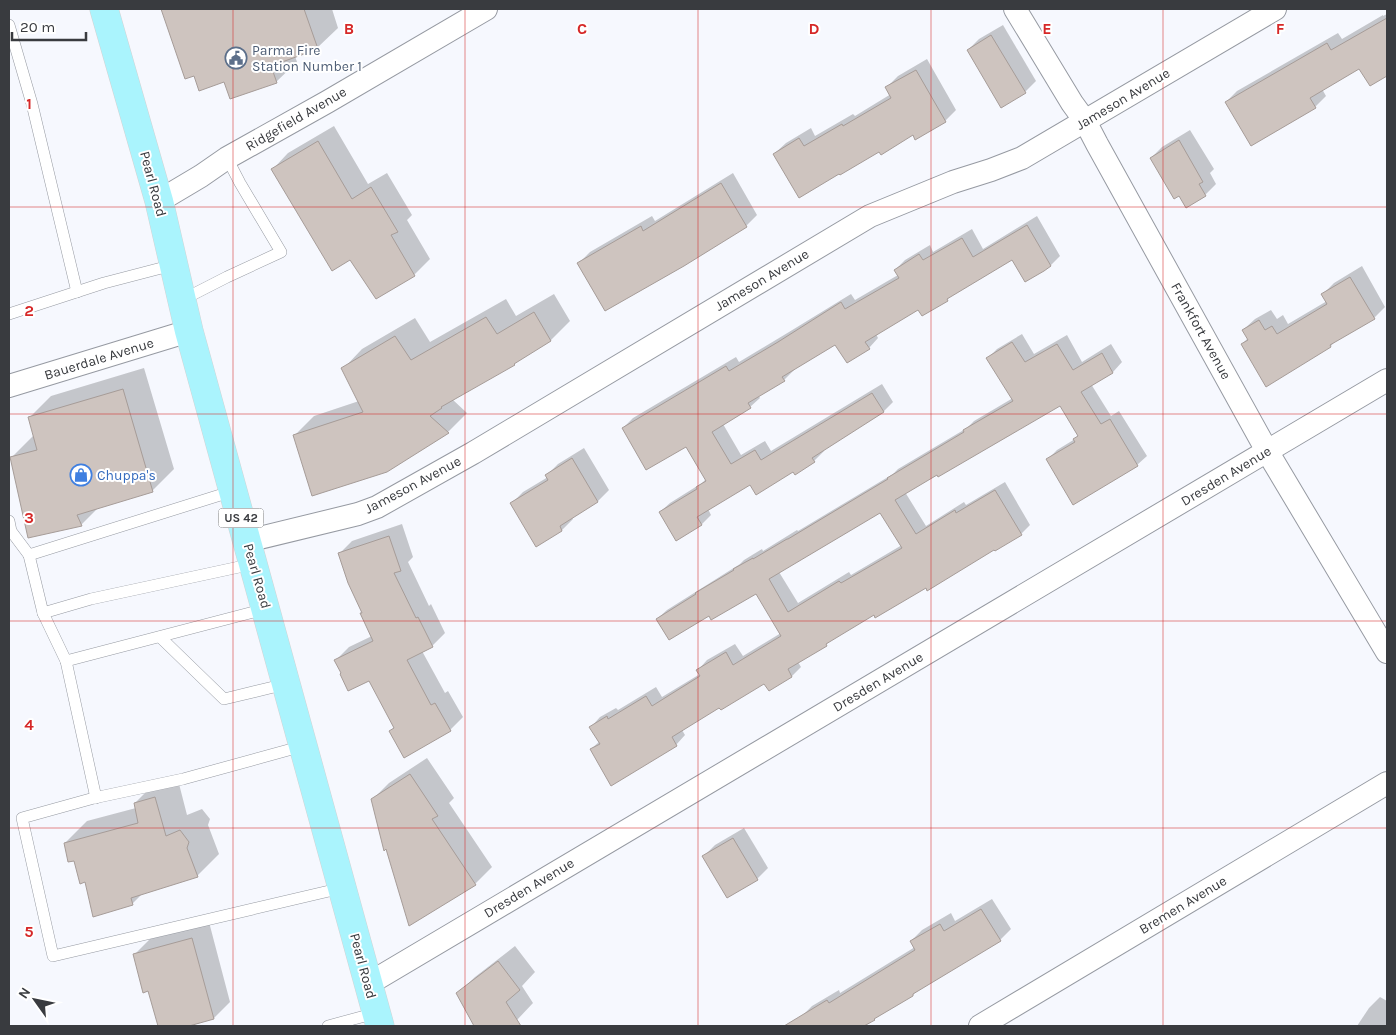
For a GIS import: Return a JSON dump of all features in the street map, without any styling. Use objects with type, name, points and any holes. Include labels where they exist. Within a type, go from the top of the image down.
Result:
[{"type":"main road","name":"Pearl Road","points":[[104,9],[159,201],[189,331],[378,1020]]},
{"type":"street","name":"Ridgefield Avenue","points":[[159,201],[228,158],[486,9]]},
{"type":"street","name":"Frankfort Avenue","points":[[1015,9],[1085,121],[1268,451],[1387,652]]},
{"type":"street","name":"Jameson Avenue","points":[[250,553],[377,507],[473,453],[870,216],[945,185],[1022,158],[1275,9]]},
{"type":"street","name":"Bauerdale Avenue","points":[[9,386],[189,331]]},
{"type":"street","name":"Dresden Avenue","points":[[368,984],[1387,380]]},
{"type":"street","name":"Bremen Avenue","points":[[980,1026],[1387,783]]},
{"type":"lane","points":[[9,25],[36,122],[77,292]]},
{"type":"lane","points":[[182,300],[281,252],[228,158]]},
{"type":"lane","points":[[9,314],[104,283],[174,266]]},
{"type":"lane","points":[[29,555],[233,491]]},
{"type":"lane","points":[[9,521],[12,532],[29,555],[43,613],[66,661],[96,798]]},
{"type":"lane","points":[[43,613],[250,553]]},
{"type":"lane","points":[[66,661],[266,609]]},
{"type":"lane","points":[[160,637],[224,699],[286,684]]},
{"type":"lane","points":[[303,746],[183,779],[96,798],[22,818],[53,956],[342,888]]},
{"type":"lane","points":[[328,1026],[378,1020]]},
{"type":"building","name":"Parma Fire Station Number 1","points":[[161,9],[304,9],[318,49],[271,66],[277,83],[230,99],[224,82],[199,91],[194,76],[185,79]]},
{"type":"building","points":[[1387,18],[1387,76],[1370,86],[1359,69],[1310,98],[1316,108],[1251,146],[1225,102],[1327,43],[1331,50]]},
{"type":"building","points":[[991,35],[1026,93],[1001,108],[967,50]]},
{"type":"building","points":[[916,70],[946,122],[915,140],[913,135],[881,155],[879,152],[799,198],[773,154],[799,138],[804,146],[891,98],[885,87]]},
{"type":"building","points":[[1179,140],[1203,182],[1199,184],[1206,196],[1186,208],[1179,196],[1174,199],[1150,158]]},
{"type":"building","points":[[318,141],[352,199],[371,187],[398,232],[391,235],[415,276],[376,299],[350,260],[332,271],[271,169]]},
{"type":"building","points":[[721,183],[747,227],[605,311],[577,263],[641,226],[643,231]]},
{"type":"building","points":[[1027,225],[1051,266],[1044,271],[1025,282],[1012,260],[922,316],[918,310],[865,342],[870,349],[847,363],[835,345],[782,377],[785,381],[748,403],[751,408],[712,432],[731,464],[755,450],[761,460],[872,393],[884,412],[812,458],[815,462],[795,475],[793,472],[756,495],[750,485],[697,517],[702,525],[676,541],[659,512],[697,489],[696,487],[706,481],[686,447],[646,470],[622,428],[726,366],[729,371],[841,302],[845,309],[899,278],[894,270],[919,254],[923,260],[962,238],[973,257]]},
{"type":"building","points":[[1350,277],[1375,319],[1330,345],[1331,347],[1266,387],[1241,344],[1248,340],[1242,330],[1259,320],[1265,330],[1272,326],[1277,334],[1327,304],[1321,294]]},
{"type":"building","points":[[534,312],[551,341],[515,365],[441,407],[430,416],[449,433],[387,472],[312,496],[293,435],[363,412],[341,368],[395,336],[411,360],[486,317],[497,334]]},
{"type":"building","points":[[1012,342],[1025,362],[1057,344],[1073,370],[1102,353],[1113,373],[1081,392],[1101,424],[1110,419],[1138,466],[1073,505],[1046,459],[1075,442],[1073,439],[1078,436],[1060,406],[895,500],[916,534],[955,510],[956,513],[995,490],[1022,535],[927,591],[926,588],[875,618],[874,615],[826,644],[827,646],[788,669],[792,677],[769,691],[764,684],[721,710],[719,708],[672,737],[677,746],[611,786],[590,749],[600,744],[589,727],[607,716],[608,719],[646,696],[652,706],[700,676],[696,670],[726,652],[733,665],[781,636],[756,594],[711,620],[709,616],[669,640],[656,619],[733,569],[788,539],[888,479],[964,432],[963,430],[1013,401],[986,358]],"holes":[[[880,513],[902,548],[841,583],[839,581],[788,612],[769,579]]]},
{"type":"building","name":"Chuppa's","points":[[123,389],[153,492],[77,515],[82,526],[28,538],[10,457],[37,450],[28,417]]},
{"type":"building","points":[[572,458],[598,502],[560,526],[562,531],[536,547],[510,503],[548,480],[545,475]]},
{"type":"building","points":[[389,536],[401,571],[394,573],[416,618],[418,617],[433,647],[407,660],[431,705],[435,703],[451,731],[404,758],[389,731],[394,728],[369,681],[348,691],[334,660],[373,641],[348,583],[338,553]]},
{"type":"building","points":[[410,774],[438,816],[432,819],[476,885],[409,926],[386,849],[384,851],[371,799]]},
{"type":"building","points":[[155,797],[166,836],[180,830],[189,842],[187,848],[198,877],[131,898],[133,905],[93,917],[85,882],[80,884],[74,861],[68,862],[64,843],[138,823],[134,803]]},
{"type":"building","points":[[733,838],[758,880],[727,898],[702,856]]},
{"type":"building","points":[[981,909],[1001,941],[913,994],[913,996],[875,1020],[864,1026],[784,1026],[827,1000],[829,1003],[915,950],[910,941],[940,924],[944,931]]},
{"type":"building","points":[[192,938],[214,1019],[189,1026],[158,1026],[148,991],[143,993],[133,954]]},
{"type":"building","points":[[498,961],[520,990],[506,1002],[521,1026],[474,1026],[456,993]]},
{"type":"place","name":"Parma Fire Station Number 1","points":[[236,58]]},
{"type":"place","name":"Chuppa's","points":[[81,475]]}]
